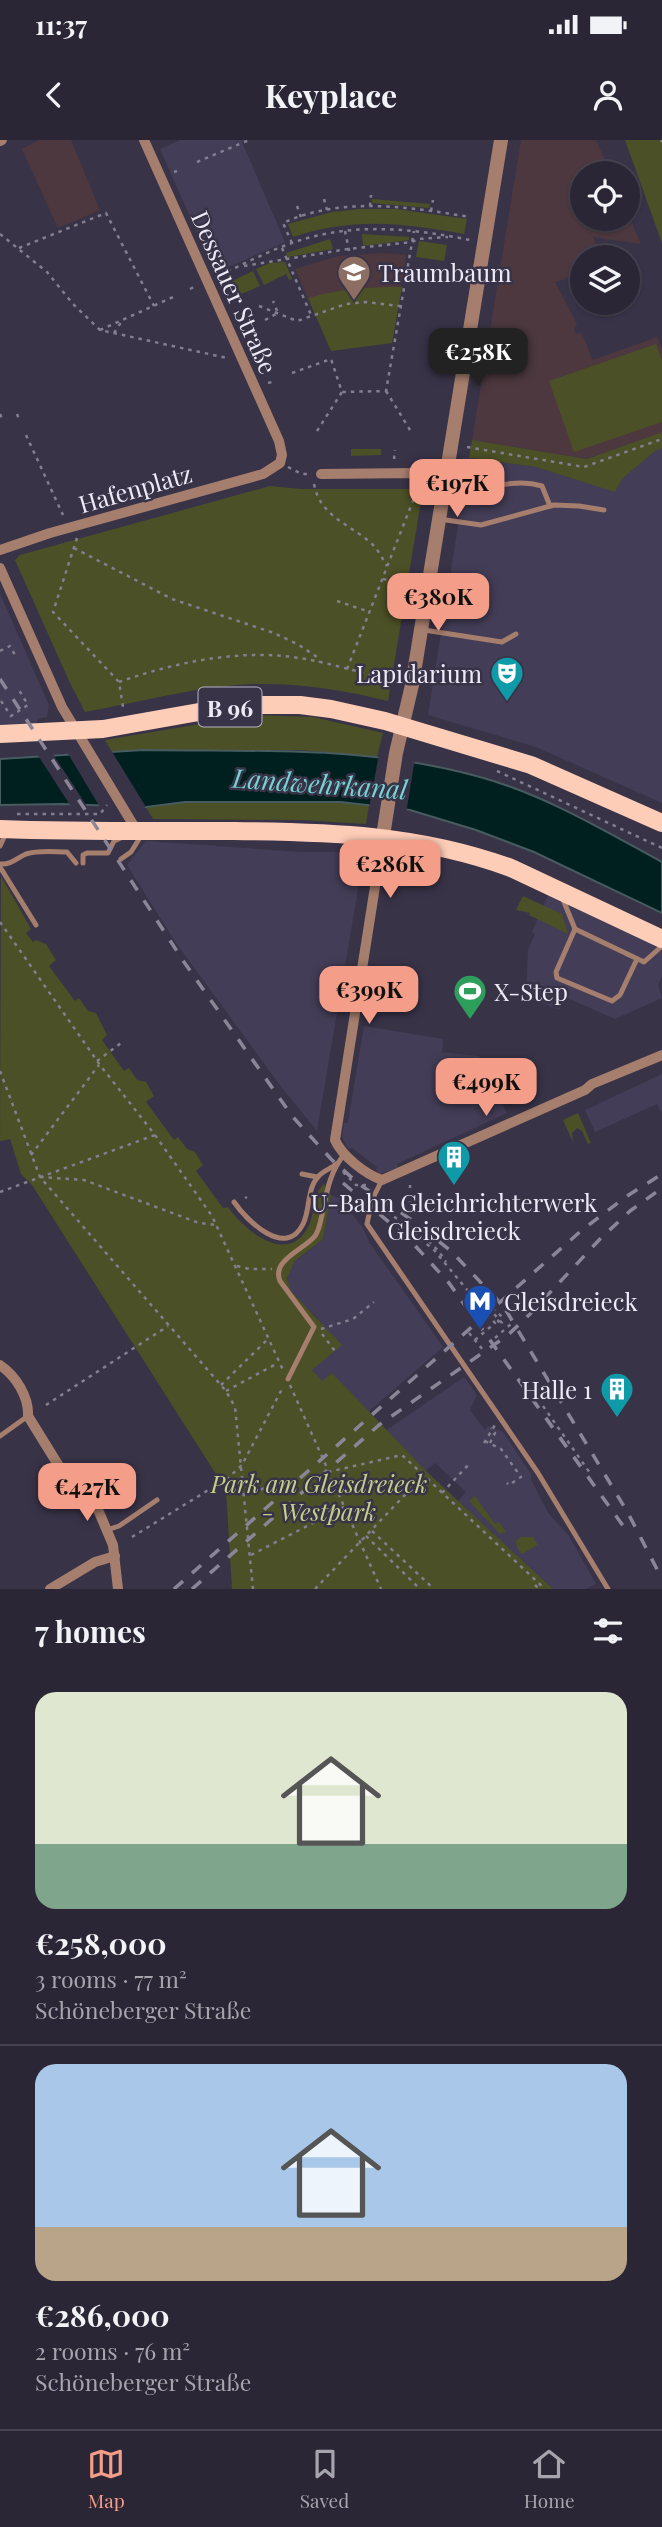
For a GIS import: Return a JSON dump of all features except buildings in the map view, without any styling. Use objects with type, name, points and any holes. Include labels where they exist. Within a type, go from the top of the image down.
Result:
[{"type":"main road","name":"B 96","points":[[0,734],[80,738],[103,729],[210,710],[263,705],[300,705],[331,709],[402,726],[531,765],[662,823]]},
{"type":"main road","points":[[6,825],[383,836],[485,859],[662,939]]},
{"type":"street","name":"Dessauer Straße","points":[[144,140],[279,441],[281,463]]},
{"type":"street","points":[[500,140],[410,695],[386,811],[335,1140],[341,1158],[382,1180],[662,1055]]},
{"type":"street","name":"Hafenplatz","points":[[0,550],[82,524],[263,474],[281,463]]},
{"type":"street","points":[[321,474],[421,474],[446,479]]},
{"type":"street","points":[[0,568],[52,686],[80,738],[141,831]]},
{"type":"street","points":[[0,1365],[9,1372],[29,1403],[28,1416],[70,1484],[89,1496],[107,1530],[115,1556],[118,1589]]},
{"type":"street","points":[[50,1589],[95,1562],[115,1556]]},
{"type":"lane","points":[[446,479],[484,487],[507,482],[532,483],[542,486],[551,506]]},
{"type":"lane","points":[[439,519],[481,525],[551,506],[579,506],[604,510]]},
{"type":"lane","points":[[421,629],[502,642],[516,634]]},
{"type":"lane","points":[[0,846],[6,825]]},
{"type":"lane","points":[[121,859],[131,852],[141,831]]},
{"type":"lane","points":[[36,925],[0,865],[26,855],[52,852],[67,852],[80,863],[83,855],[108,853],[114,841],[141,831]]},
{"type":"lane","points":[[559,891],[575,929],[645,962],[662,946]]},
{"type":"lane","points":[[575,929],[556,972],[557,978],[612,1001],[620,995],[637,959]]},
{"type":"lane","points":[[234,1202],[264,1233],[283,1239],[293,1235],[302,1228],[317,1177],[341,1158]]},
{"type":"lane","points":[[288,1379],[314,1327],[277,1275],[284,1261],[315,1236],[320,1225],[326,1192],[341,1158]]},
{"type":"lane","points":[[302,1174],[317,1177]]},
{"type":"lane","points":[[382,1180],[372,1200],[366,1224],[538,1473],[608,1589]]},
{"type":"lane","points":[[0,1436],[28,1416]]},
{"type":"lane","points":[[107,1530],[119,1526],[157,1500]]},
{"type":"path","points":[[197,162],[249,140]]},
{"type":"path","points":[[370,206],[371,195]]},
{"type":"path","points":[[324,200],[327,210]]},
{"type":"path","points":[[431,212],[433,200]]},
{"type":"path","points":[[297,206],[300,217]]},
{"type":"path","points":[[292,243],[283,223],[327,210],[370,206],[470,217]]},
{"type":"path","points":[[19,248],[106,213],[154,306]]},
{"type":"path","points":[[222,274],[292,243],[319,235],[366,228],[414,231],[484,242]]},
{"type":"path","points":[[345,231],[349,255]]},
{"type":"path","points":[[410,430],[386,391],[414,231]]},
{"type":"path","points":[[0,234],[47,272],[73,304],[100,330],[227,358]]},
{"type":"path","points":[[238,267],[418,239],[455,237]]},
{"type":"path","points":[[282,248],[311,315]]},
{"type":"path","points":[[100,330],[173,297]]},
{"type":"path","points":[[273,301],[278,313]]},
{"type":"path","points":[[259,306],[297,321],[346,304],[365,302],[401,306]]},
{"type":"path","points":[[265,320],[278,313]]},
{"type":"path","points":[[114,333],[116,326],[124,319]]},
{"type":"path","points":[[292,373],[331,359],[342,391]]},
{"type":"path","points":[[342,391],[386,391]]},
{"type":"path","points":[[317,431],[342,391]]},
{"type":"path","points":[[0,414],[3,421]]},
{"type":"path","points":[[17,414],[19,419]]},
{"type":"path","points":[[26,435],[63,515]]},
{"type":"path","points":[[467,447],[584,467],[662,439]]},
{"type":"path","points":[[394,450],[394,459]]},
{"type":"path","points":[[281,463],[302,474],[321,474]]},
{"type":"path","points":[[314,484],[327,511],[343,526],[370,541],[387,566]]},
{"type":"path","points":[[347,669],[417,489]]},
{"type":"path","points":[[82,524],[53,612],[119,682],[123,707]]},
{"type":"path","points":[[74,548],[172,600],[284,637],[308,651],[320,662]]},
{"type":"path","points":[[383,579],[410,585]]},
{"type":"path","points":[[337,601],[370,612]]},
{"type":"path","points":[[0,651],[10,646],[15,655]]},
{"type":"path","points":[[119,682],[184,664],[219,658],[282,656],[394,680]]},
{"type":"path","points":[[1,701],[10,716],[28,705],[19,690]]},
{"type":"path","points":[[495,769],[662,848]]},
{"type":"path","points":[[6,825],[18,813],[100,814],[108,804]]},
{"type":"path","points":[[0,922],[98,1063],[155,1135],[217,1225],[381,1589]]},
{"type":"path","points":[[0,930],[5,930]]},
{"type":"path","points":[[31,1154],[98,1063],[121,1043]]},
{"type":"path","points":[[0,1071],[40,1177],[221,1385],[235,1408],[253,1589]]},
{"type":"path","points":[[0,1192],[155,1135]]},
{"type":"path","points":[[40,1177],[84,1180],[198,1223],[217,1225]]},
{"type":"path","points":[[410,1185],[410,1205]]},
{"type":"path","points":[[372,1200],[438,1248],[452,1272]]},
{"type":"path","points":[[407,1228],[435,1250],[502,1332]]},
{"type":"path","points":[[237,1266],[279,1269]]},
{"type":"path","points":[[326,1327],[353,1319],[374,1303]]},
{"type":"path","points":[[483,1309],[487,1306],[495,1314],[502,1323],[501,1325],[498,1321],[502,1317],[495,1310]]},
{"type":"path","points":[[475,1340],[495,1323]]},
{"type":"path","points":[[495,1338],[511,1324]]},
{"type":"path","points":[[46,1405],[168,1326]]},
{"type":"path","points":[[318,1329],[335,1350]]},
{"type":"path","points":[[469,1334],[483,1350]]},
{"type":"path","points":[[221,1385],[268,1339]]},
{"type":"path","points":[[226,1391],[279,1362]]},
{"type":"path","points":[[132,1537],[228,1478],[242,1465],[288,1379]]},
{"type":"path","points":[[543,1406],[590,1474]]},
{"type":"path","points":[[490,1443],[495,1433],[491,1428],[485,1442],[501,1449],[521,1477],[509,1485],[507,1483]]},
{"type":"path","points":[[328,1472],[402,1455],[545,1589]]},
{"type":"path","points":[[442,1493],[470,1463]]},
{"type":"path","points":[[315,1589],[424,1475]]},
{"type":"path","points":[[244,1494],[284,1483]]},
{"type":"path","points":[[251,1555],[344,1507]]},
{"type":"path","points":[[372,1531],[434,1589]]},
{"type":"path","points":[[366,1536],[420,1589]]},
{"type":"path","points":[[534,1585],[539,1589]]},
{"type":"shaded area","points":[[39,140],[71,140],[100,210],[58,228],[22,149]]},
{"type":"shaded area","points":[[180,140],[244,140],[242,142],[285,242],[215,273],[160,149]]},
{"type":"shaded area","points":[[521,140],[596,140],[606,161],[570,161],[570,231],[635,231],[641,244],[593,237],[596,245],[570,245],[570,277],[555,282],[577,324],[574,329],[576,334],[581,332],[593,360],[657,337],[662,349],[662,432],[587,459],[472,440]]},
{"type":"shaded area","name":"Traumbaum","points":[[383,253],[406,255],[392,343],[331,351],[295,269],[338,256]]},
{"type":"shaded area","points":[[662,448],[662,803],[536,747],[428,715],[466,476],[460,475],[463,457],[536,467],[602,487],[621,479]]},
{"type":"shaded area","points":[[0,594],[49,705],[47,717],[37,719],[37,724],[0,725]]},
{"type":"shaded area","points":[[146,841],[301,852],[357,852],[363,860],[317,1131],[282,1088],[176,943],[127,865]]},
{"type":"shaded area","points":[[548,895],[662,949],[662,976],[658,985],[662,998],[615,1019],[565,997],[559,1010],[526,995],[528,950],[535,934],[532,932]]},
{"type":"shaded area","points":[[364,1026],[443,1039],[442,1052],[479,1056],[507,1113],[397,1164],[398,1168],[379,1174],[377,1167],[352,1148],[348,1149],[342,1137],[344,1123],[348,1122]]},
{"type":"shaded area","points":[[662,1074],[662,1113],[657,1104],[595,1132],[585,1110]]},
{"type":"shaded area","points":[[331,1195],[339,1198],[363,1228],[369,1242],[443,1347],[368,1412],[332,1373],[322,1382],[311,1369],[322,1323],[291,1291],[288,1284],[291,1265],[323,1239]]},
{"type":"shaded area","points":[[464,1377],[477,1395],[470,1410],[485,1430],[488,1426],[503,1432],[531,1474],[531,1480],[549,1514],[569,1536],[596,1584],[586,1589],[553,1589],[458,1501],[466,1492],[435,1463],[426,1471],[385,1431]]},
{"type":"green space","points":[[625,140],[662,140],[662,243],[640,182],[640,161],[633,161]]},
{"type":"green space","points":[[372,199],[430,204],[429,208],[372,203]]},
{"type":"green space","points":[[396,209],[467,219],[464,234],[398,225],[358,224],[293,237],[288,224],[332,212]]},
{"type":"green space","points":[[362,234],[409,237],[409,240],[363,246]]},
{"type":"green space","points":[[330,239],[333,249],[288,257],[286,253]]},
{"type":"green space","points":[[419,241],[447,245],[444,261],[416,257]]},
{"type":"green space","points":[[285,262],[292,279],[289,280],[286,274],[264,285],[256,269],[270,263]]},
{"type":"green space","points":[[253,271],[260,286],[239,295],[241,300],[236,302],[228,283]]},
{"type":"green space","points":[[402,287],[392,343],[331,351],[308,298],[354,289]]},
{"type":"green space","points":[[656,344],[662,360],[662,422],[574,452],[549,381]]},
{"type":"green space","points":[[662,432],[662,448],[622,479],[615,492],[536,467],[469,458],[472,440],[587,459]]},
{"type":"green space","points":[[351,449],[381,449],[381,455],[351,456]]},
{"type":"green space","points":[[270,486],[301,489],[423,489],[388,701],[322,688],[255,684],[191,691],[85,712],[15,560],[20,555]]},
{"type":"green space","points":[[254,715],[313,717],[383,733],[377,757],[300,750],[143,750],[113,754],[105,740]]},
{"type":"green space","points":[[185,802],[341,802],[369,805],[366,824],[302,820],[153,819],[146,807]]},
{"type":"green space","name":"Park am Gleisdreieck - Westpark","points":[[1,876],[31,929],[26,933],[33,942],[36,940],[46,944],[56,960],[49,966],[75,1001],[79,998],[88,1011],[96,1013],[107,1035],[102,1040],[124,1071],[129,1068],[137,1080],[146,1082],[154,1096],[146,1102],[174,1140],[178,1137],[187,1149],[195,1152],[203,1165],[196,1171],[223,1208],[228,1207],[254,1234],[277,1244],[288,1244],[298,1239],[307,1229],[317,1194],[324,1184],[331,1195],[323,1239],[295,1261],[287,1278],[291,1291],[342,1345],[312,1370],[322,1381],[332,1373],[426,1471],[553,1589],[232,1589],[226,1490],[32,1185],[21,1174],[10,1139],[0,1141]]},
{"type":"green space","points":[[523,896],[562,914],[568,934],[529,915],[530,913],[516,910]]},
{"type":"green space","points":[[578,1113],[591,1143],[588,1144],[582,1131],[577,1128],[572,1133],[573,1142],[563,1120]]},
{"type":"green space","points":[[475,1496],[495,1524],[499,1522],[506,1532],[500,1534],[469,1501]]},
{"type":"green space","points":[[521,1537],[533,1537],[538,1545],[522,1554],[516,1541]]},
{"type":"water","name":"Landwehrkanal","points":[[143,750],[353,755],[437,767],[480,777],[528,793],[573,814],[662,862],[662,913],[534,852],[476,830],[410,810],[341,802],[185,802],[146,807],[0,805],[0,759]]},
{"type":"pier","points":[[111,750],[146,807],[136,810],[101,809],[67,752]]},
{"type":"pier","points":[[52,753],[88,808],[72,808],[37,754]]},
{"type":"pier","points":[[379,754],[415,759],[406,814],[369,808]]},
{"type":"railway","points":[[0,679],[184,962],[292,1116],[331,1159],[359,1184],[451,1251],[504,1307],[628,1513],[662,1579]]},
{"type":"railway","points":[[174,1589],[582,1230],[662,1174]]},
{"type":"railway","points":[[343,1183],[410,1240],[449,1283],[629,1534]]},
{"type":"railway","points":[[192,1589],[379,1425],[508,1335],[600,1239],[630,1211],[662,1188]]},
{"type":"place","name":"Traumbaum","points":[[354,302]]},
{"type":"place","name":"Lapidarium","points":[[507,703]]},
{"type":"place","name":"X-Step","points":[[470,1021]]},
{"type":"place","name":"U-Bahn Gleichrichterwerk Gleisdreieck","points":[[454,1187]]},
{"type":"place","name":"Gleisdreieck","points":[[480,1331]]},
{"type":"place","name":"Halle 1","points":[[617,1419]]}]
